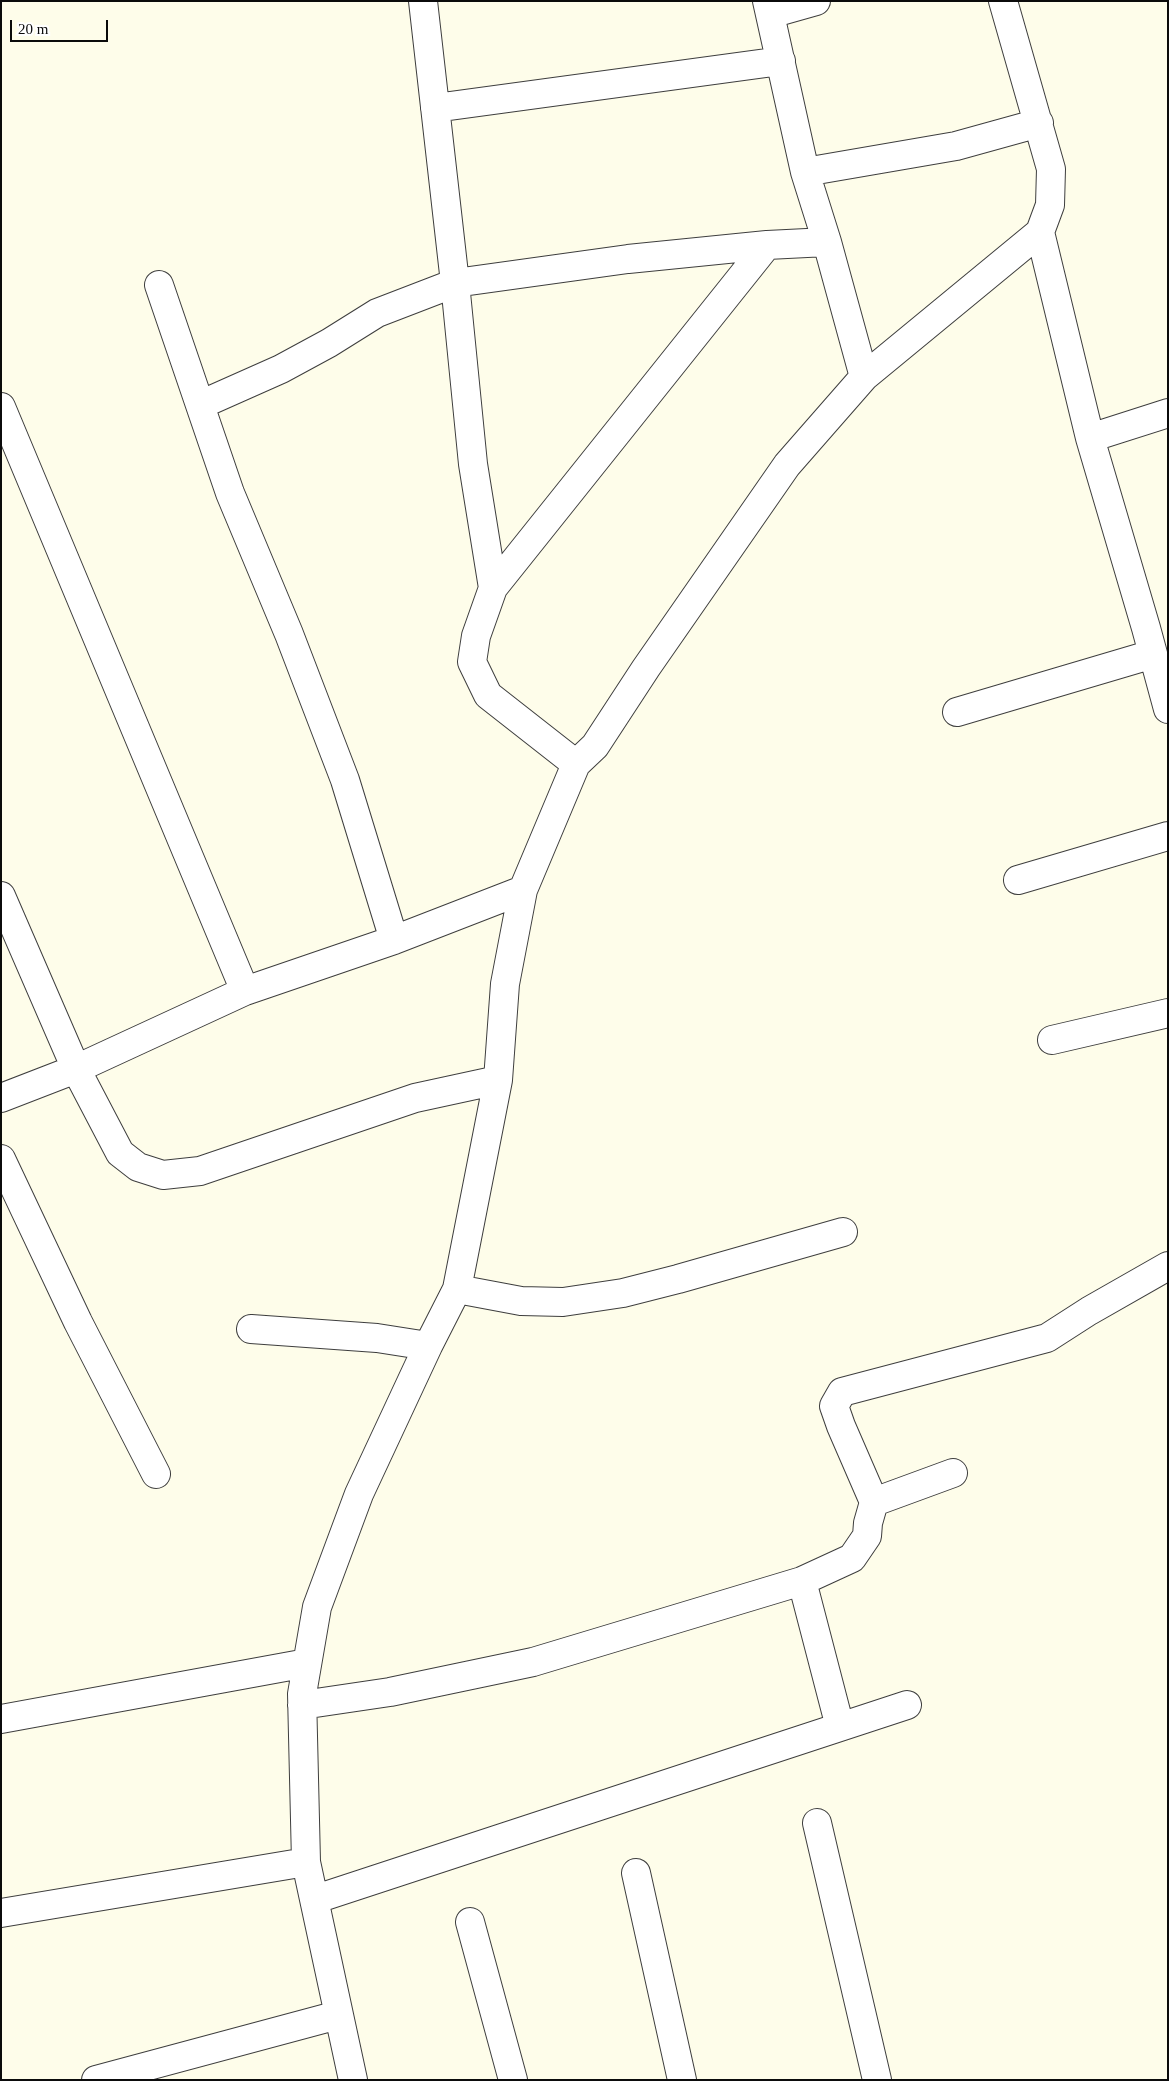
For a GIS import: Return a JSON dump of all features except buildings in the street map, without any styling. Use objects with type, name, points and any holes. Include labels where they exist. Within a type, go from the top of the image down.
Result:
[{"type":"street","points":[[423,1],[455,283],[473,464],[493,588]]},
{"type":"street","points":[[816,1],[769,8],[805,172],[827,242],[864,377]]},
{"type":"street","points":[[353,2080],[338,2015],[316,1900],[306,1862],[302,1694],[317,1607],[359,1494],[428,1346],[457,1289],[498,1080],[505,984],[523,890],[576,764],[595,746],[646,668],[787,465],[864,377],[1040,232],[1050,205],[1051,169],[1003,1]]},
{"type":"street","points":[[435,108],[781,61]]},
{"type":"street","points":[[805,172],[956,146],[1039,123]]},
{"type":"street","points":[[1040,232],[1090,438],[1157,625],[1153,654],[1168,709]]},
{"type":"street","points":[[200,405],[280,369],[329,343],[377,313],[455,283],[628,260],[767,245],[827,242]]},
{"type":"street","points":[[576,764],[488,695],[472,662],[476,636],[493,588],[767,245]]},
{"type":"street","points":[[159,285],[230,493],[289,634],[345,780],[394,940]]},
{"type":"street","points":[[1,407],[245,991]]},
{"type":"street","points":[[1090,438],[1168,413]]},
{"type":"street","points":[[957,712],[1153,654]]},
{"type":"street","points":[[1018,880],[1168,836]]},
{"type":"street","points":[[1,1098],[76,1069],[245,991],[394,940],[523,890]]},
{"type":"street","points":[[1,896],[76,1069],[120,1153],[138,1167],[163,1175],[200,1171],[416,1098],[498,1080]]},
{"type":"street","points":[[1052,1040],[1168,1013]]},
{"type":"street","points":[[1,1159],[74,1314],[156,1474]]},
{"type":"street","points":[[457,1289],[521,1301],[563,1302],[623,1293],[669,1282],[842,1232]]},
{"type":"street","points":[[302,1704],[390,1692],[533,1662],[802,1581],[852,1558],[866,1536],[874,1502],[840,1426],[834,1406],[842,1392],[1047,1338],[1089,1311],[1168,1266]]},
{"type":"street","points":[[251,1329],[377,1338],[428,1346]]},
{"type":"street","points":[[874,1502],[953,1473]]},
{"type":"street","points":[[802,1581],[840,1727]]},
{"type":"street","points":[[1,1719],[307,1663]]},
{"type":"street","points":[[316,1900],[907,1706]]},
{"type":"street","points":[[817,1823],[877,2080]]},
{"type":"street","points":[[1,1913],[306,1862]]},
{"type":"street","points":[[636,1873],[682,2080]]},
{"type":"street","points":[[470,1922],[513,2080]]},
{"type":"street","points":[[96,2080],[338,2015]]}]
